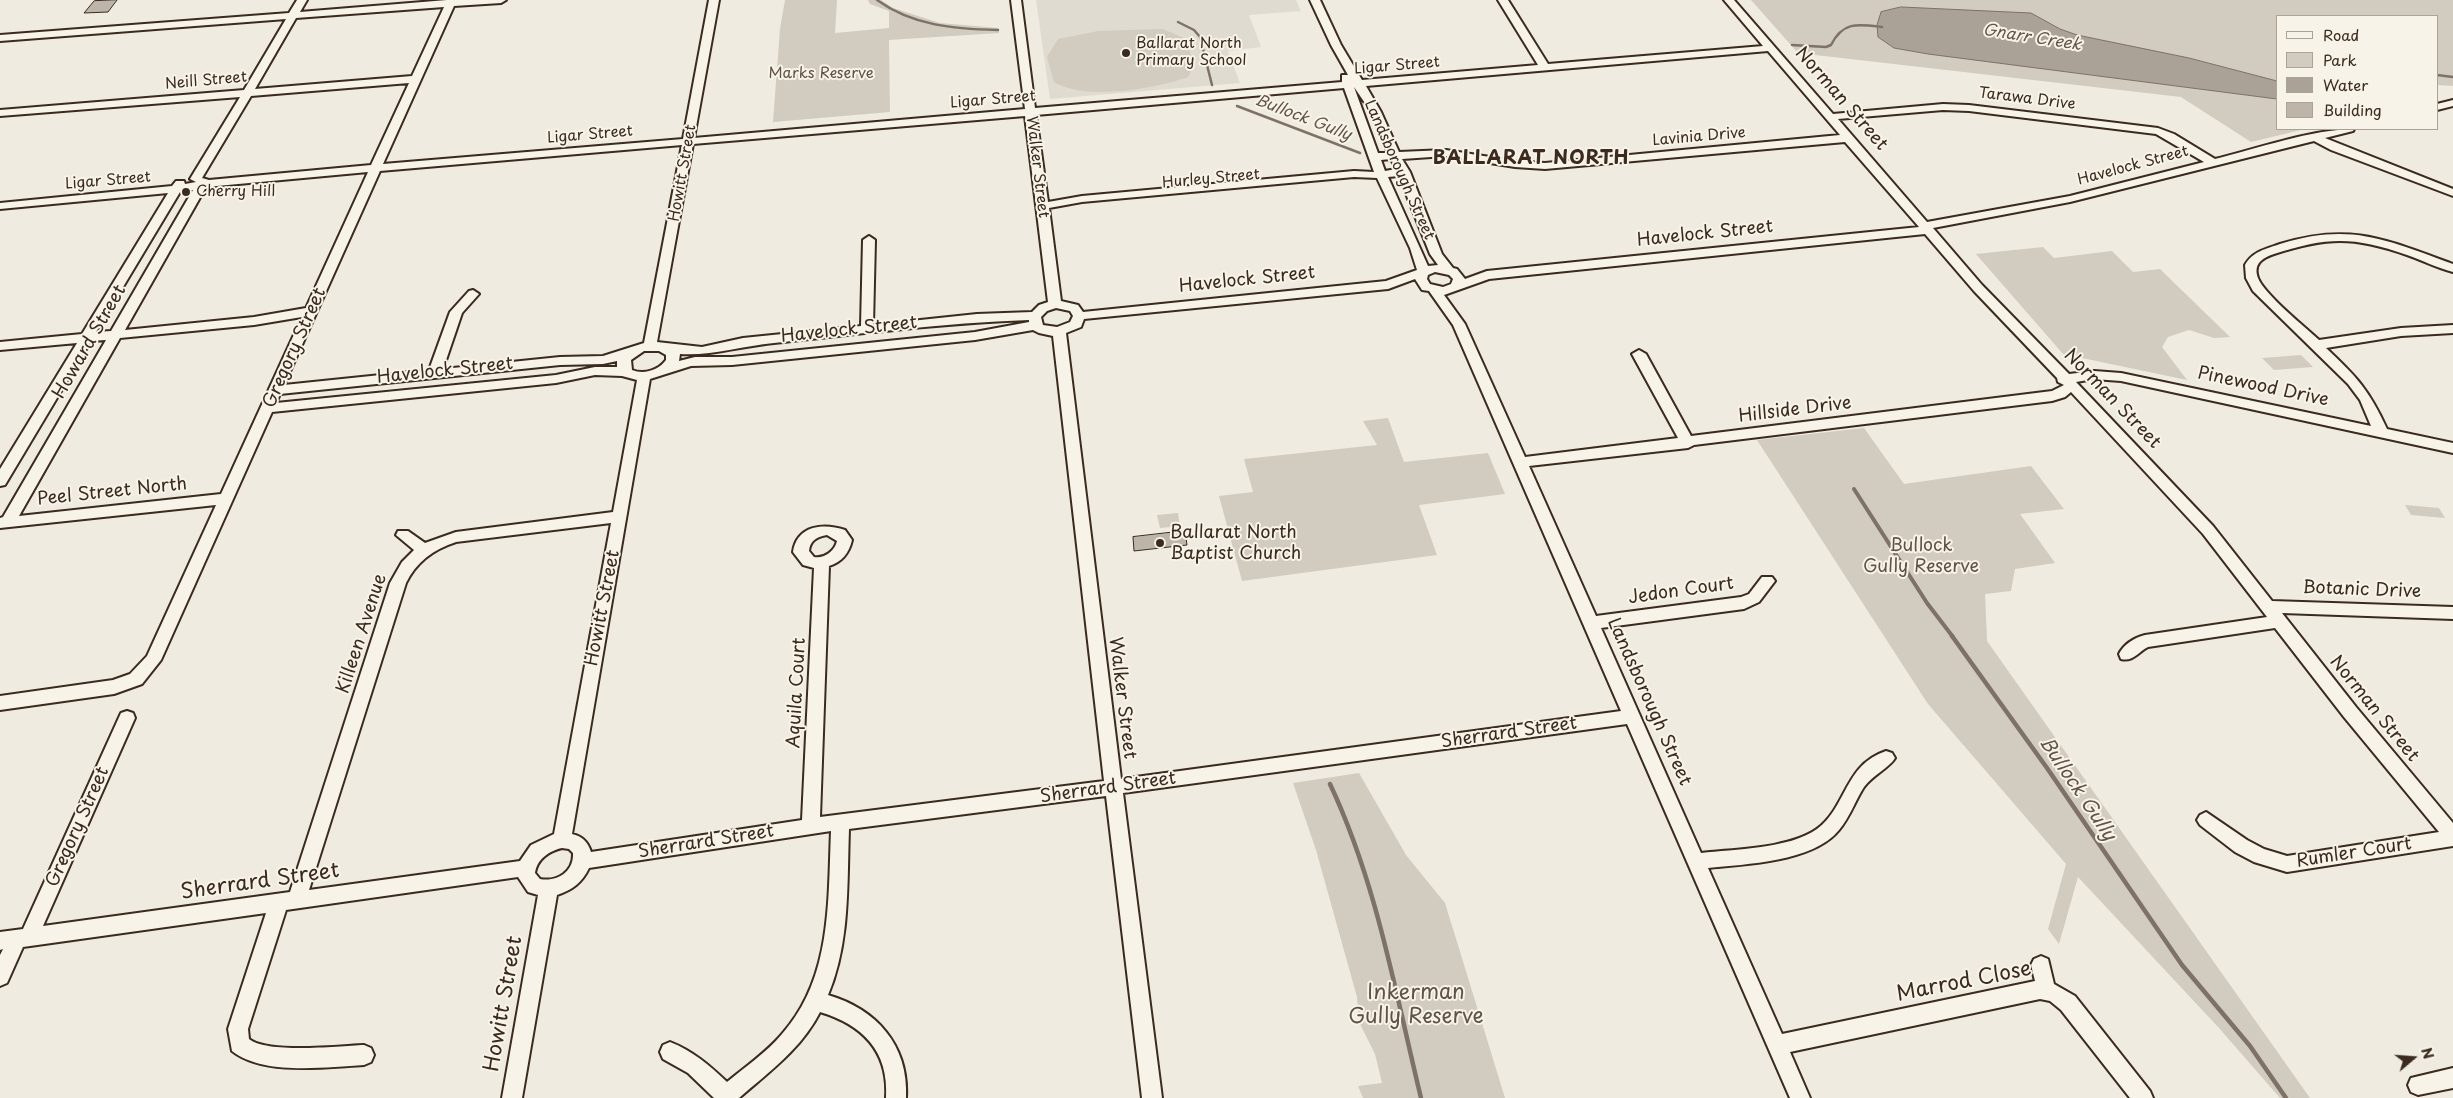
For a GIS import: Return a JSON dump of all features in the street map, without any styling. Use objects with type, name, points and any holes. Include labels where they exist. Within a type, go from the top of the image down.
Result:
[{"type":"street","name":"Howard Street","points":[[4,523],[118,331],[197,182],[302,0]]},
{"type":"street","points":[[0,38],[451,2],[500,0]]},
{"type":"street","name":"Howitt Street","points":[[650,345],[714,0]]},
{"type":"street","name":"Walker Street","points":[[1016,0],[1055,304]]},
{"type":"street","name":"Landsborough Street","points":[[1315,0],[1354,84],[1373,157],[1409,238],[1420,255],[1423,273],[1422,283],[1432,289],[1459,324]]},
{"type":"street","points":[[1503,0],[1545,68]]},
{"type":"street","name":"Norman Street","points":[[1729,0],[1925,228],[2067,382],[2180,499],[2269,607],[2350,712],[2453,837]]},
{"type":"street","name":"Gregory Street","points":[[0,703],[101,690],[123,685],[138,677],[153,660],[228,499],[275,390],[451,2]]},
{"type":"street","name":"Ligar Street","points":[[0,206],[125,189],[197,182],[1772,48]]},
{"type":"street","name":"Neill Street","points":[[0,113],[415,79]]},
{"type":"street","name":"Landsborough Street","points":[[1354,84],[1376,112],[1404,172],[1436,254],[1459,280],[1455,287],[1454,298],[1459,324],[1698,861],[1800,1098]]},
{"type":"street","points":[[2438,107],[2451,105]]},
{"type":"street","name":"Tarawa Drive","points":[[1830,117],[1943,106],[1969,108],[2158,131],[2170,136],[2211,162]]},
{"type":"street","name":"Havelock Street","points":[[1388,285],[1434,268],[1487,275],[1925,228],[2070,199],[2211,162],[2345,130]]},
{"type":"street","name":"Lavinia Drive","points":[[1373,157],[1446,153],[1515,164],[1545,166],[1848,138]]},
{"type":"street","points":[[2314,138],[2453,193]]},
{"type":"street","name":"Hurley Street","points":[[1042,206],[1080,206],[1356,180],[1366,176],[1404,172]]},
{"type":"street","name":"Howard Street","points":[[0,481],[90,334],[197,182]]},
{"type":"street","name":"Ligar Street","points":[[0,196],[125,189]]},
{"type":"street","points":[[2381,432],[2360,390],[2252,282],[2249,270],[2257,256],[2315,239],[2344,236],[2368,240],[2453,268]]},
{"type":"street","points":[[867,329],[868,240]]},
{"type":"street","name":"Havelock Street","points":[[1079,316],[1388,285],[1444,291],[1487,275]]},
{"type":"street","points":[[434,374],[456,312],[473,294]]},
{"type":"street","points":[[1055,304],[1074,308],[1079,316],[1076,324],[1060,332],[1045,331],[1035,320],[1043,308],[1055,304]]},
{"type":"street","points":[[0,346],[118,331],[254,321],[282,314],[312,311]]},
{"type":"street","name":"Havelock Street","points":[[275,390],[560,361],[603,360],[631,353],[650,345],[669,349],[702,350],[743,342],[977,318],[1035,320]]},
{"type":"street","name":"Havelock Street","points":[[268,408],[560,378],[596,371],[626,372],[644,377],[667,368],[695,362],[732,361],[975,336],[1035,320]]},
{"type":"street","points":[[2316,345],[2401,332],[2453,329]]},
{"type":"street","name":"Walker Street","points":[[1060,332],[1061,363],[1152,1098]]},
{"type":"street","points":[[0,340],[90,334]]},
{"type":"street","points":[[667,368],[673,358],[669,349]]},
{"type":"street","points":[[626,372],[623,364],[631,353]]},
{"type":"street","points":[[1639,354],[1688,442]]},
{"type":"street","name":"Pinewood Drive","points":[[2067,382],[2094,375],[2121,377],[2453,448]]},
{"type":"street","name":"Howitt Street","points":[[562,840],[570,783],[644,377]]},
{"type":"street","name":"Hillside Drive","points":[[1521,462],[2052,396],[2058,395],[2067,382]]},
{"type":"street","name":"Peel Street North","points":[[4,523],[228,499]]},
{"type":"street","name":"Killeen Avenue","points":[[364,1055],[324,1057],[257,1054],[246,1051],[239,1044],[238,1029],[288,900],[398,583],[410,562],[424,550],[439,542],[465,536],[620,517]]},
{"type":"street","points":[[403,536],[424,550]]},
{"type":"street","name":"Aquila Court","points":[[811,826],[822,562]]},
{"type":"street","name":"Jedon Court","points":[[1592,623],[1744,603],[1754,598],[1767,581]]},
{"type":"street","name":"Botanic Drive","points":[[2269,607],[2453,613]]},
{"type":"street","points":[[2127,654],[2135,646],[2145,641],[2280,621]]},
{"type":"street","name":"Sherrard Street","points":[[582,861],[811,826],[1633,716]]},
{"type":"street","name":"Gregory Street","points":[[0,977],[15,938],[127,718]]},
{"type":"street","points":[[1698,861],[1791,847],[1815,840],[1832,826],[1862,775],[1873,764],[1886,758]]},
{"type":"street","name":"Rumler Court","points":[[2206,820],[2241,846],[2260,856],[2288,864],[2453,837]]},
{"type":"street","points":[[670,1052],[695,1066],[726,1097],[773,1058],[797,1032],[817,1001],[826,980],[834,945],[840,823]]},
{"type":"street","points":[[562,840],[577,844],[582,850],[582,861],[572,878],[559,886],[549,888],[537,887],[532,884],[526,875],[533,856],[548,844],[562,840]]},
{"type":"street","name":"Sherrard Street","points":[[15,938],[527,868]]},
{"type":"street","name":"Howitt Street","points":[[512,1098],[549,888]]},
{"type":"street","points":[[2041,965],[2046,990]]},
{"type":"street","name":"Marrod Close","points":[[1777,1045],[2035,990],[2046,990],[2059,996],[2072,1008],[2143,1098]]},
{"type":"street","points":[[817,1001],[851,1013],[871,1028],[894,1068],[897,1079],[896,1098]]},
{"type":"street","points":[[2418,1085],[2453,1078]]},
{"type":"shaded area","name":"Ballarat North Primary School","points":[[1036,0],[1296,0],[1301,11],[1249,15],[1261,47],[1228,51],[1240,83],[1050,99]]},
{"type":"green space","name":"Marks Reserve","points":[[785,0],[837,0],[835,33],[889,28],[889,11],[870,4],[868,0],[881,0],[893,8],[940,23],[998,28],[999,33],[889,40],[890,112],[773,122],[780,29]]},
{"type":"green space","points":[[1751,0],[2453,0],[2453,86],[2438,85],[2438,15],[2276,15],[2276,130],[2301,130],[2251,142],[2181,97],[1798,53]]},
{"type":"green space","points":[[1163,29],[1186,39],[1194,66],[1188,77],[1157,86],[1101,92],[1067,88],[1054,82],[1047,57],[1058,39],[1098,31]]},
{"type":"green space","points":[[2043,247],[2054,258],[2112,251],[2133,272],[2160,269],[2230,337],[2214,338],[2189,330],[2168,337],[2162,347],[2187,380],[2063,354],[1976,254]]},
{"type":"green space","points":[[2301,355],[2313,367],[2274,370],[2262,358]]},
{"type":"green space","points":[[1388,418],[1404,462],[1488,453],[1505,494],[1419,505],[1437,555],[1242,581],[1219,496],[1253,492],[1244,459],[1377,445],[1363,421]]},
{"type":"green space","name":"Bullock Gully Reserve","points":[[1864,428],[1904,484],[2031,466],[2064,509],[2020,514],[2055,563],[2015,569],[2011,591],[1985,594],[1987,641],[2310,1098],[2280,1098],[2219,1028],[2078,877],[2059,944],[2048,929],[2066,864],[1928,704],[1757,440]]},
{"type":"green space","points":[[2405,505],[2439,508],[2445,518],[2411,515]]},
{"type":"green space","points":[[1178,513],[1180,526],[1160,528],[1157,515]]},
{"type":"green space","name":"Inkerman Gully Reserve","points":[[1359,773],[1406,855],[1445,903],[1505,1098],[1363,1098],[1358,1086],[1382,1083],[1375,1054],[1359,1022],[1357,997],[1316,850],[1293,783]]},
{"type":"water","points":[[1901,7],[2031,13],[2060,29],[2077,35],[2189,58],[2276,81],[2276,99],[1894,48],[1878,37],[1877,25],[1881,12]]},
{"type":"building","points":[[117,0],[108,12],[84,13],[94,1]]},
{"type":"building","name":"Ballarat North Baptist Church","points":[[1185,531],[1187,545],[1134,551],[1133,537]]},
{"type":"waterway","name":"Gnarr Creek","points":[[877,0],[905,16],[920,21],[966,29],[998,30]]},
{"type":"waterway","name":"Bullock Gully","points":[[1178,22],[1194,30],[1200,37],[1212,85]]},
{"type":"waterway","name":"Gnarr Creek","points":[[1792,45],[1826,47],[1831,45],[1836,37],[1846,28],[1858,25],[1882,27]]},
{"type":"waterway","name":"Gnarr Creek","points":[[2438,75],[2453,77]]},
{"type":"waterway","name":"Bullock Gully","points":[[1237,106],[1360,153]]},
{"type":"waterway","name":"Bullock Gully","points":[[1854,489],[1927,603],[1953,637]]},
{"type":"waterway","name":"Bullock Gully","points":[[1952,636],[2047,768],[2182,965],[2250,1046],[2286,1098]]},
{"type":"waterway","points":[[1330,784],[1346,822],[1373,899],[1421,1098]]},
{"type":"place","name":"Ballarat North Primary School","points":[[1126,53]]},
{"type":"place","name":"Cherry Hill","points":[[186,192]]},
{"type":"place","name":"Ballarat North Baptist Church","points":[[1160,543]]},
{"type":"district","name":"BALLARAT NORTH","points":[[1531,159]]}]
